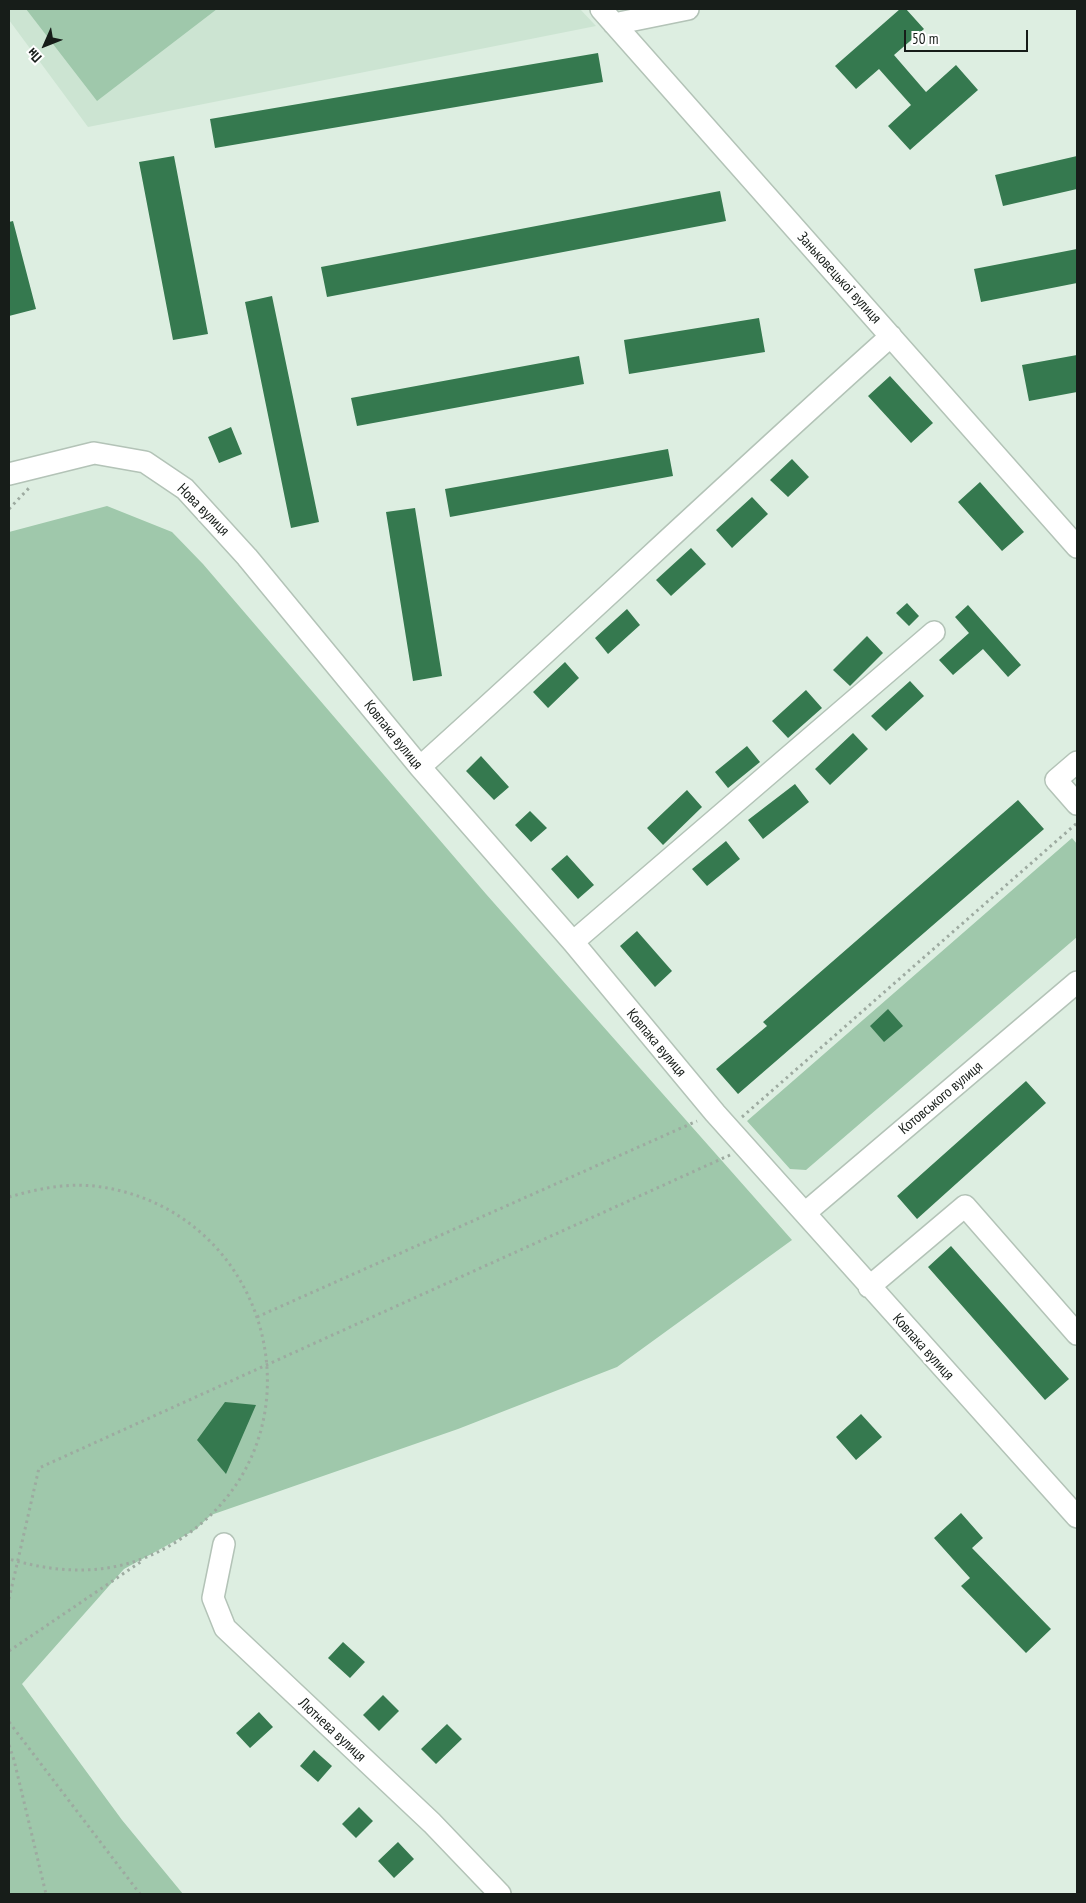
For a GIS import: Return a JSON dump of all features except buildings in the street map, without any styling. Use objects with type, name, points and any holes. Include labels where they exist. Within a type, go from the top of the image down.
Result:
[{"type":"street","points":[[608,16],[688,9]]},
{"type":"street","name":"Заньковецької вулиця","points":[[608,16],[1077,547]]},
{"type":"street","points":[[420,767],[509,687],[766,448],[891,336]]},
{"type":"street","name":"Нова вулиця","points":[[9,474],[94,453],[145,462],[185,489],[248,557]]},
{"type":"street","name":"Ковпака вулиця","points":[[248,557],[420,767],[572,942],[722,1121],[1077,1517]]},
{"type":"street","points":[[572,942],[934,632]]},
{"type":"street","points":[[1077,762],[1056,780],[1077,804]]},
{"type":"street","name":"Котовського вулиця","points":[[805,1213],[1077,982]]},
{"type":"street","points":[[870,1287],[965,1206],[1077,1334]]},
{"type":"street","name":"Лютнева вулиця","points":[[224,1544],[213,1598],[225,1628],[432,1823],[500,1894]]},
{"type":"path","points":[[257,1317],[722,1121],[1077,823]]},
{"type":"path","points":[[9,1599],[39,1468],[746,1148]]},
{"type":"path","points":[[9,1197],[36,1189],[64,1185],[84,1186],[122,1191],[150,1200],[176,1214],[199,1231],[220,1251],[237,1274],[251,1300],[261,1327],[267,1364],[268,1385],[265,1414],[257,1442],[246,1468],[231,1493],[212,1515],[195,1530],[172,1545],[146,1558],[9,1651]]},
{"type":"path","points":[[9,1559],[32,1566],[61,1570],[90,1570],[119,1566],[146,1558]]},
{"type":"path","points":[[9,1722],[140,1894]]},
{"type":"path","points":[[9,1745],[46,1894]]},
{"type":"shaded area","points":[[9,9],[580,9],[596,26],[88,127],[9,20]]},
{"type":"green space","points":[[26,9],[217,9],[97,101]]},
{"type":"green space","points":[[107,506],[172,532],[203,564],[486,894],[792,1240],[617,1367],[458,1429],[211,1515],[195,1530],[124,1569],[22,1684],[122,1820],[183,1894],[9,1894],[9,532]]},
{"type":"green space","points":[[1072,838],[1077,844],[1077,937],[806,1170],[790,1169],[747,1121]]}]
